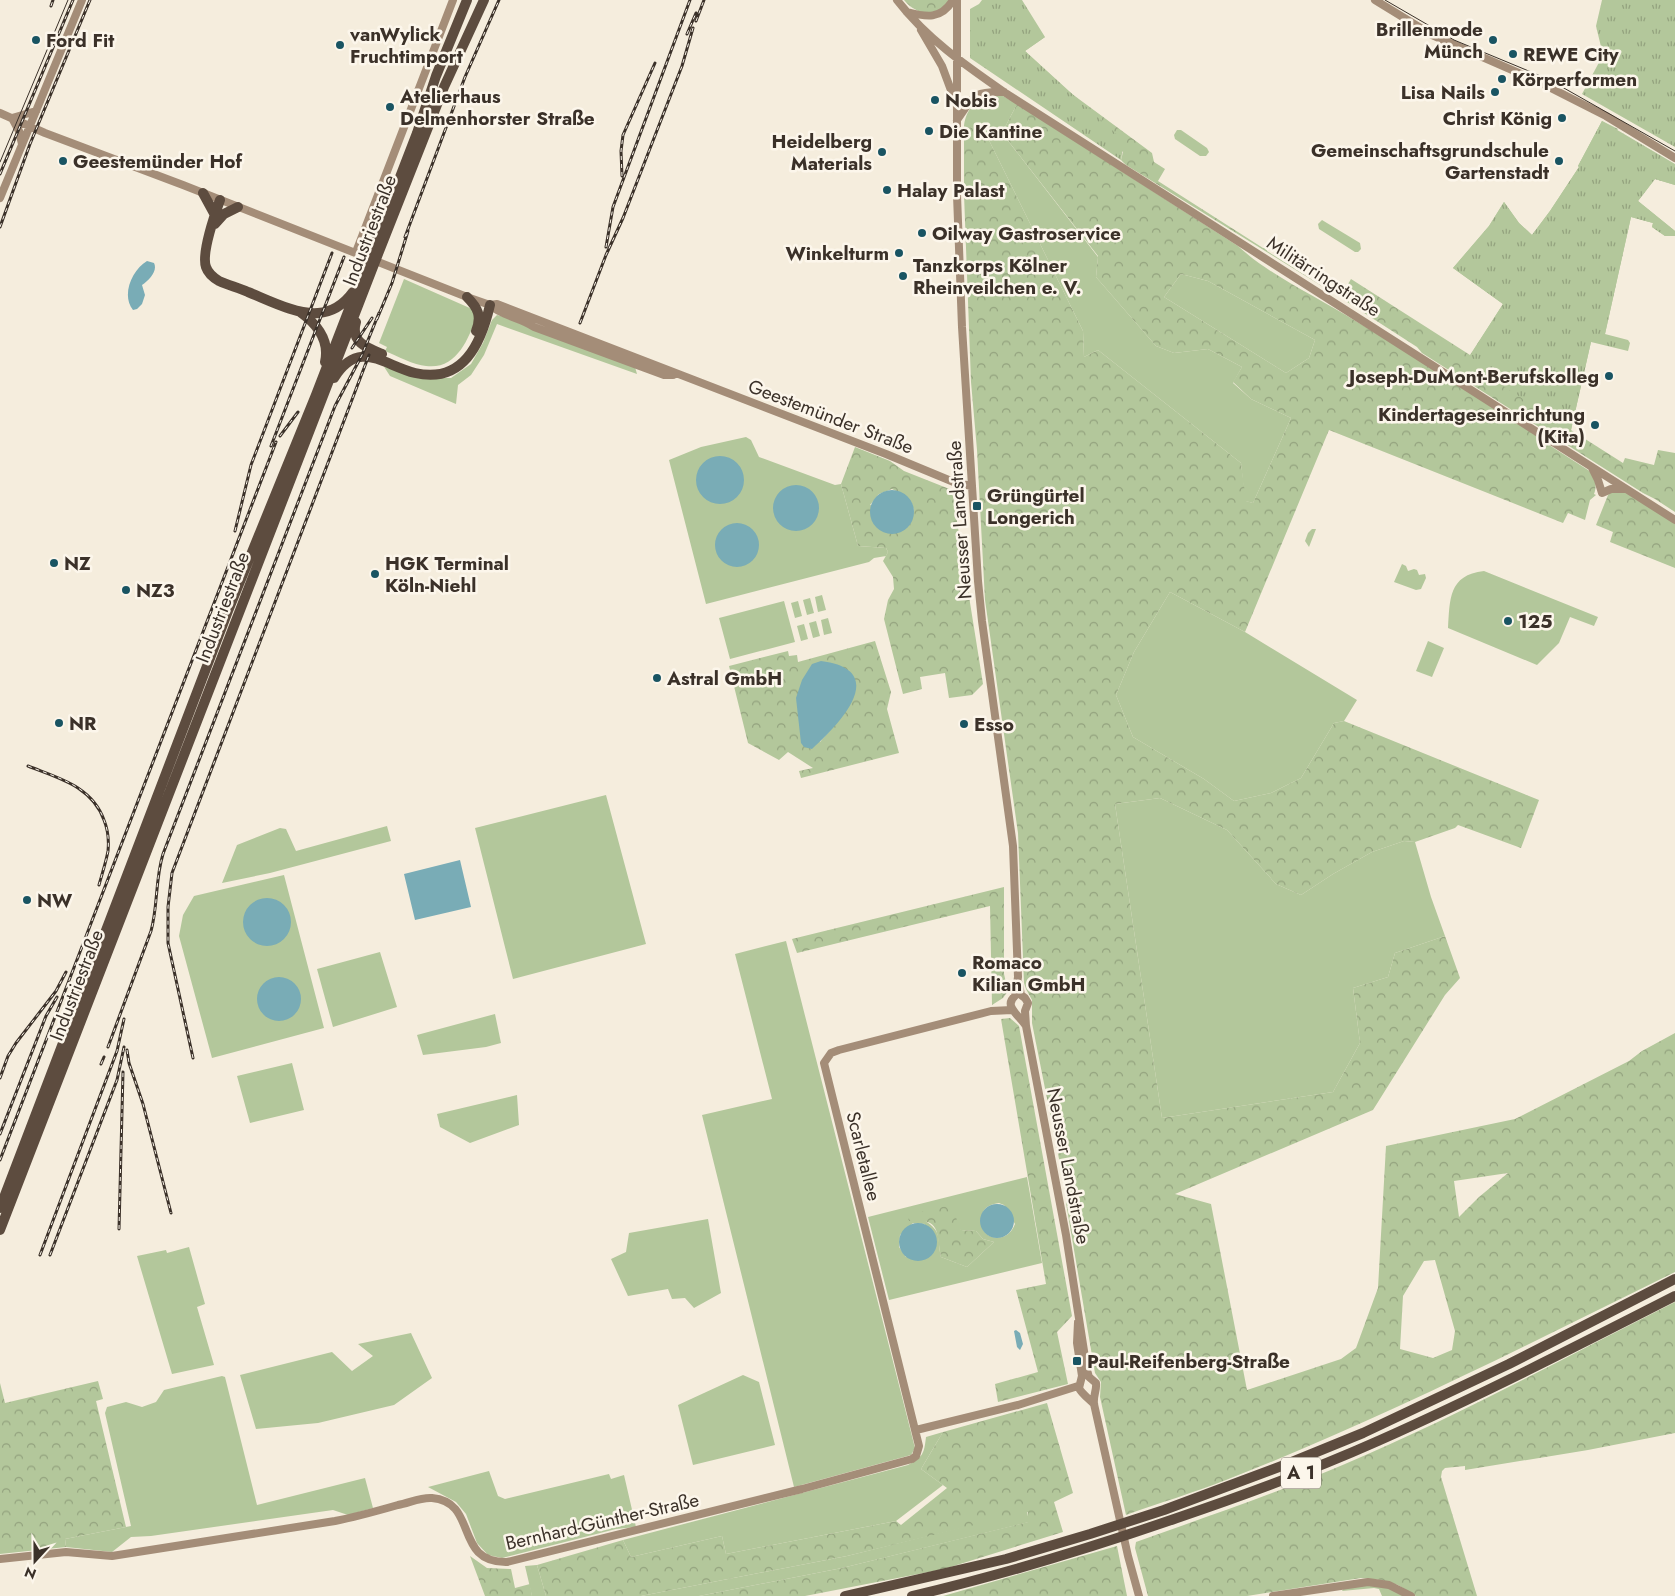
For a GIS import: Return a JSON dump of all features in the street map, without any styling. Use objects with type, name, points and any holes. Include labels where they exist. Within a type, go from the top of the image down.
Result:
[{"type":"highway","name":"Industriestraße","points":[[375,253],[436,76],[467,0]]},
{"type":"highway","name":"Industriestraße","points":[[0,1208],[225,620],[444,87],[484,0]]},
{"type":"highway","points":[[203,194],[214,222]]},
{"type":"highway","points":[[223,201],[214,222],[204,257],[206,267],[213,277],[309,313],[324,313],[341,305],[362,286]]},
{"type":"highway","points":[[214,222],[238,207]]},
{"type":"highway","name":"Industriestraße","points":[[0,1230],[310,431],[362,286]]},
{"type":"highway","points":[[362,286],[354,331],[356,339],[382,357],[414,373],[429,375],[444,373],[459,366],[469,357],[476,346],[490,305]]},
{"type":"highway","points":[[467,297],[479,311],[480,321]]},
{"type":"highway","points":[[310,431],[334,377],[348,361],[370,356],[382,357],[428,369],[442,367],[455,361],[464,353],[490,305]]},
{"type":"highway","points":[[297,310],[315,325],[322,334],[326,350],[316,395]]},
{"type":"highway","name":"A 1","points":[[845,1596],[998,1561],[1113,1528],[1233,1484],[1363,1434],[1509,1364],[1675,1279]]},
{"type":"highway","name":"A 1","points":[[912,1596],[968,1583],[1115,1540],[1283,1480],[1377,1442],[1517,1376],[1675,1296]]},
{"type":"street","points":[[0,198],[82,0]]},
{"type":"street","name":"Industriestraße","points":[[356,252],[453,0]]},
{"type":"street","points":[[897,0],[912,18],[942,66],[957,106]]},
{"type":"street","points":[[907,12],[924,16],[935,16],[944,11],[953,0]]},
{"type":"street","name":"Neusser Landstraße","points":[[957,0],[958,240],[971,470],[982,621],[1013,846],[1018,996],[1025,998],[1028,1004],[1016,1009],[1026,1026],[1060,1203],[1084,1349],[1082,1383],[1096,1383],[1096,1389],[1090,1394],[1094,1404],[1137,1593]]},
{"type":"street","points":[[1375,0],[1432,35],[1535,80],[1637,134],[1675,158]]},
{"type":"street","name":"Militärringstraße","points":[[912,18],[957,59],[1004,92],[1675,520]]},
{"type":"street","points":[[957,120],[970,100],[977,95],[988,91],[1004,92]]},
{"type":"street","points":[[22,144],[19,131],[12,118],[36,111]]},
{"type":"street","name":"Geestemünder Straße","points":[[0,113],[49,134],[356,252],[467,297],[490,305],[497,304],[956,483],[972,486]]},
{"type":"street","points":[[1592,466],[1602,493],[1617,489],[1628,490]]},
{"type":"street","points":[[971,470],[956,483],[973,497]]},
{"type":"street","points":[[1016,1009],[1011,999],[1018,996]]},
{"type":"street","name":"Scarletallee","points":[[916,1430],[824,1063],[831,1053],[839,1050],[991,1011],[1016,1009]]},
{"type":"street","points":[[916,1430],[1018,1405],[1082,1383],[1090,1394]]},
{"type":"street","name":"Bernhard-Günther-Straße","points":[[0,1559],[66,1552],[112,1556],[335,1521],[420,1499],[432,1498],[444,1501],[455,1509],[464,1520],[471,1544],[478,1553],[486,1559],[508,1562],[907,1461],[916,1456],[919,1451],[916,1430]]},
{"type":"street","points":[[1273,1596],[1368,1582],[1389,1585],[1411,1596]]},
{"type":"green space","points":[[904,0],[950,0],[936,12],[926,13],[916,10]]},
{"type":"green space","points":[[982,0],[1022,0],[1045,37],[1025,51],[1124,141],[1121,160],[970,58],[970,9]]},
{"type":"green space","points":[[1602,0],[1675,0],[1675,147],[1582,94],[1603,55],[1596,26]]},
{"type":"green space","points":[[1045,37],[1025,51],[1068,91],[1152,153],[1154,162],[1165,169],[1158,181],[1263,248],[1267,248],[1267,251],[1333,293],[1126,165],[1121,160],[1123,152],[1016,43]]},
{"type":"green space","points":[[995,94],[1017,104],[1002,133],[1098,257],[1096,277],[1156,346],[1174,353],[1208,349],[1242,367],[1233,383],[1251,399],[1291,418],[1253,503],[1245,501],[1241,463],[1098,350],[1084,357],[1083,331],[982,126],[964,128],[965,119],[972,106],[979,100]]},
{"type":"green space","points":[[1017,104],[1238,246],[1264,267],[1400,348],[1538,436],[1588,470],[1593,475],[1595,482],[1594,494],[1596,495],[1590,500],[1585,520],[1568,513],[1563,523],[1329,430],[1245,632],[1170,592],[1134,652],[1116,695],[1133,737],[1204,779],[1234,801],[1271,793],[1301,778],[1334,723],[1344,721],[1539,800],[1521,848],[1458,825],[1455,828],[1415,842],[1404,841],[1372,852],[1301,895],[1276,884],[1227,830],[1160,798],[1115,804],[1162,1118],[1333,1092],[1360,1043],[1353,988],[1388,977],[1395,953],[1445,936],[1460,978],[1445,995],[1373,1110],[1175,1194],[1211,1204],[1247,1390],[1341,1359],[1356,1348],[1378,1288],[1386,1146],[1515,1119],[1629,1061],[1642,1051],[1675,1033],[1675,1272],[1397,1407],[1226,1480],[1126,1515],[1100,1397],[1101,1382],[1095,1373],[1066,1203],[1067,1199],[1032,1023],[1032,1000],[1024,983],[1018,833],[985,600],[977,450],[971,382],[964,194],[964,128],[982,126],[1083,331],[1084,357],[1098,350],[1241,463],[1246,501],[1253,503],[1291,418],[1251,399],[1233,382],[1242,367],[1208,349],[1174,353],[1156,346],[1096,277],[1098,256],[1002,133]],"holes":[[[1181,274],[1208,281],[1315,340],[1309,358],[1286,373],[1164,297]],[[1508,1173],[1479,1197],[1459,1217],[1454,1181]],[[1435,1260],[1455,1331],[1452,1350],[1433,1358],[1400,1349],[1403,1296],[1424,1261]]]},
{"type":"green space","points":[[1602,121],[1618,129],[1517,273],[1675,164],[1675,185],[1655,179],[1638,201],[1675,231],[1675,236],[1665,236],[1652,227],[1653,223],[1631,217],[1605,334],[1591,342],[1571,430],[1623,463],[1625,458],[1654,465],[1658,450],[1675,453],[1675,512],[1422,353],[1417,347],[1344,300],[1344,292],[1351,279],[1470,355],[1503,304],[1453,268],[1489,226],[1504,202],[1519,223],[1532,235],[1579,167]]},
{"type":"green space","points":[[1602,121],[1675,164],[1675,185],[1655,179],[1638,201],[1675,231],[1675,236],[1665,236],[1652,227],[1653,223],[1631,217],[1605,334],[1628,340],[1630,343],[1628,351],[1591,342],[1571,430],[1466,362],[1503,304],[1453,268],[1489,226],[1504,202],[1519,223],[1532,235],[1579,167]]},
{"type":"green space","points":[[1177,130],[1181,130],[1207,148],[1209,152],[1206,156],[1200,156],[1175,139],[1174,135]]},
{"type":"green space","points":[[1322,220],[1360,243],[1361,249],[1355,252],[1319,229],[1318,224]]},
{"type":"green space","points":[[1181,274],[1208,281],[1315,340],[1309,358],[1286,373],[1164,297]]},
{"type":"green space","points":[[404,279],[472,309],[476,318],[465,344],[453,358],[445,363],[436,366],[416,364],[385,351],[387,347],[379,343]]},
{"type":"green space","points":[[497,315],[523,322],[635,367],[637,374],[497,324],[484,355],[471,375],[458,385],[456,404],[390,376],[381,362],[418,378],[451,378],[471,364],[483,343],[492,320]]},
{"type":"green space","points":[[746,437],[751,440],[759,457],[835,485],[841,484],[858,546],[886,548],[888,552],[886,556],[706,604],[669,460],[701,447]]},
{"type":"green space","points":[[855,447],[890,461],[904,471],[952,490],[983,684],[972,695],[949,698],[945,673],[920,677],[922,689],[903,694],[884,619],[888,600],[894,589],[893,577],[883,561],[888,552],[886,548],[858,546],[841,484]],"holes":[[[892,489],[910,501],[914,513],[870,505],[879,494]]]},
{"type":"green space","points":[[1612,490],[1625,492],[1675,523],[1675,568],[1610,542],[1613,532],[1596,525],[1608,495]]},
{"type":"green space","points":[[1312,529],[1316,529],[1309,547],[1305,541]]},
{"type":"green space","points":[[1402,564],[1406,566],[1408,571],[1414,569],[1417,570],[1419,575],[1425,574],[1426,578],[1421,589],[1416,590],[1394,582]]},
{"type":"green space","name":"125","points":[[1484,571],[1598,617],[1594,626],[1570,617],[1559,643],[1537,665],[1448,628],[1449,608],[1453,590],[1457,583],[1472,573]]},
{"type":"green space","points":[[1170,592],[1245,632],[1357,700],[1344,721],[1334,723],[1301,778],[1271,793],[1234,801],[1204,779],[1133,737],[1116,695],[1134,652]]},
{"type":"green space","points":[[822,595],[826,610],[818,612],[815,597]]},
{"type":"green space","points":[[810,598],[814,613],[807,615],[803,600]]},
{"type":"green space","points":[[784,601],[795,642],[730,659],[719,618]]},
{"type":"green space","points":[[798,601],[802,616],[795,618],[791,603]]},
{"type":"green space","points":[[828,618],[832,633],[824,635],[821,620]]},
{"type":"green space","points":[[816,621],[820,636],[813,638],[809,623]]},
{"type":"green space","points":[[804,624],[808,639],[801,641],[797,626]]},
{"type":"green space","points":[[875,641],[891,692],[887,709],[899,753],[801,778],[799,771],[813,768],[788,752],[779,760],[748,743],[729,666],[788,651],[789,656],[797,655],[798,662]],"holes":[[[796,698],[832,728],[820,742]]]},
{"type":"green space","points":[[1428,641],[1444,648],[1432,677],[1416,671]]},
{"type":"green space","points":[[606,795],[646,944],[513,979],[475,828]]},
{"type":"green space","points":[[1160,798],[1227,830],[1276,884],[1301,895],[1372,852],[1404,841],[1415,842],[1445,936],[1395,953],[1388,977],[1353,988],[1360,1043],[1333,1092],[1162,1118],[1115,804]]},
{"type":"green space","points":[[387,826],[391,841],[270,873],[222,883],[237,845],[280,828],[286,829],[296,851]]},
{"type":"green space","points":[[284,875],[324,1028],[212,1058],[179,936],[183,915],[194,896]]},
{"type":"green space","points":[[1004,887],[1004,974],[1008,991],[1003,998],[992,1005],[990,906],[797,953],[792,939]]},
{"type":"green space","points":[[786,941],[915,1448],[911,1455],[794,1487],[702,1115],[772,1099],[735,954]]},
{"type":"green space","points":[[380,952],[397,1007],[333,1027],[317,969]]},
{"type":"green space","points":[[495,1014],[501,1043],[486,1047],[423,1055],[417,1035]]},
{"type":"green space","points":[[1010,1018],[1019,1026],[1072,1316],[1057,1332],[1068,1384],[998,1402],[995,1384],[1038,1372],[1016,1290],[1046,1284],[1001,1019]]},
{"type":"green space","points":[[292,1063],[304,1110],[250,1123],[237,1076]]},
{"type":"green space","points":[[517,1095],[519,1125],[470,1143],[440,1127],[437,1114]]},
{"type":"green space","points":[[1027,1177],[1042,1263],[889,1300],[868,1217]],"holes":[[[999,1203],[1004,1205],[1015,1224],[1011,1232],[998,1238],[991,1237],[986,1233],[982,1228],[981,1221],[986,1208]],[[924,1220],[961,1230],[976,1231],[983,1239],[994,1242],[967,1267],[941,1257],[937,1232]],[[913,1223],[925,1224],[906,1257],[899,1247],[900,1235]]]},
{"type":"green space","points":[[951,1205],[961,1230],[976,1231],[983,1239],[994,1242],[967,1267],[941,1257],[936,1229],[927,1222],[909,1221],[907,1215]]},
{"type":"green space","points":[[708,1219],[721,1293],[694,1308],[685,1298],[672,1299],[668,1289],[628,1296],[611,1259],[626,1252],[629,1233]]},
{"type":"green space","points":[[189,1247],[205,1304],[197,1307],[214,1365],[172,1374],[137,1256],[166,1250],[167,1253]]},
{"type":"green space","points":[[1675,1302],[1675,1433],[1588,1450],[1465,1470],[1465,1466],[1445,1468],[1442,1471],[1441,1477],[1477,1596],[1416,1596],[1398,1585],[1381,1580],[1361,1578],[1247,1596],[1148,1596],[1135,1548],[1136,1542],[1294,1485],[1387,1446]]},
{"type":"green space","points":[[411,1333],[432,1378],[394,1405],[318,1423],[256,1429],[240,1375],[332,1352],[352,1371],[373,1356],[358,1344]]},
{"type":"green space","points":[[743,1375],[759,1382],[775,1445],[693,1465],[678,1405]]},
{"type":"green space","points":[[222,1376],[225,1377],[257,1505],[365,1478],[373,1508],[348,1515],[333,1510],[151,1536],[131,1537],[112,1552],[66,1547],[65,1539],[131,1526],[105,1413],[107,1407],[126,1402],[142,1407],[156,1402],[164,1390]]},
{"type":"green space","points":[[98,1381],[103,1399],[96,1401],[126,1527],[65,1539],[66,1547],[0,1554],[0,1383],[5,1403]]},
{"type":"green space","points":[[1047,1403],[1073,1493],[1054,1502],[1063,1532],[944,1569],[805,1596],[699,1596],[842,1568],[1028,1522],[1028,1512],[847,1556],[641,1596],[546,1596],[537,1565],[623,1540],[631,1557],[722,1536],[726,1554],[896,1521],[901,1525],[947,1488],[921,1469],[943,1432]]},
{"type":"green space","points":[[943,1432],[921,1469],[943,1485],[896,1521],[726,1554],[722,1536],[631,1557],[623,1540],[908,1465],[917,1460],[922,1454],[926,1437]]},
{"type":"green space","points":[[489,1471],[498,1496],[505,1499],[609,1474],[611,1479],[624,1475],[636,1527],[616,1529],[502,1558],[488,1555],[477,1543],[466,1514],[456,1502],[428,1487]]},
{"type":"green space","points":[[1027,1511],[1029,1522],[842,1568],[699,1596],[641,1596],[847,1556]]},
{"type":"green space","points":[[1117,1546],[1127,1596],[943,1596]]},
{"type":"green space","points":[[470,1556],[487,1568],[511,1569],[515,1588],[530,1584],[532,1596],[485,1596]]},
{"type":"green space","points":[[537,1565],[546,1596],[532,1596],[525,1566]]},
{"type":"green space","points":[[1357,1585],[1384,1586],[1404,1596],[1382,1596],[1379,1589],[1374,1588],[1342,1591],[1344,1588]]},
{"type":"water","points":[[147,261],[154,263],[155,269],[150,278],[142,285],[145,295],[142,304],[133,310],[128,297],[130,283],[137,270]]},
{"type":"water","points":[[720,456],[729,458],[737,463],[742,471],[744,480],[742,489],[737,497],[729,502],[720,504],[711,502],[703,497],[698,489],[696,480],[698,471],[703,463],[711,458]]},
{"type":"water","points":[[796,485],[809,489],[815,495],[819,508],[815,521],[809,527],[796,531],[783,527],[777,521],[773,508],[777,495],[783,489]]},
{"type":"water","points":[[896,490],[908,496],[913,503],[913,521],[908,528],[901,533],[888,534],[880,531],[873,524],[870,508],[873,500],[880,493]]},
{"type":"water","points":[[741,523],[753,529],[758,536],[758,554],[753,561],[746,566],[733,567],[725,564],[718,557],[715,541],[718,533],[725,526]]},
{"type":"water","points":[[821,661],[842,666],[853,675],[856,686],[853,699],[846,713],[812,749],[804,747],[801,743],[796,698],[802,680],[812,664]]},
{"type":"water","points":[[460,860],[471,907],[415,920],[404,874]]},
{"type":"water","points":[[262,898],[272,898],[284,905],[291,917],[291,927],[284,939],[272,946],[262,946],[254,942],[247,935],[243,927],[243,917],[247,909],[254,902]]},
{"type":"water","points":[[279,977],[291,981],[297,987],[301,999],[297,1011],[291,1017],[279,1021],[267,1017],[261,1011],[257,999],[261,987],[267,981]]},
{"type":"water","points":[[997,1204],[1004,1205],[1009,1209],[1013,1214],[1013,1228],[1009,1233],[1004,1237],[997,1238],[990,1237],[985,1233],[981,1228],[980,1221],[981,1214],[985,1209],[990,1205]]},
{"type":"water","points":[[918,1223],[932,1228],[937,1242],[932,1256],[918,1261],[904,1256],[899,1242],[904,1228]]},
{"type":"water","points":[[1016,1330],[1020,1333],[1023,1344],[1020,1350],[1017,1347],[1014,1331]]},
{"type":"tram line","points":[[0,162],[68,0]]},
{"type":"tram line","points":[[1385,0],[1454,40],[1548,79],[1675,151]]},
{"type":"railway","points":[[51,6],[53,0]]},
{"type":"railway","points":[[0,174],[73,0]]},
{"type":"railway","points":[[0,227],[30,144],[90,0]]},
{"type":"railway","points":[[405,237],[465,77],[499,0]]},
{"type":"railway","points":[[606,247],[613,207],[690,0]]},
{"type":"railway","points":[[696,21],[704,0]]},
{"type":"railway","points":[[687,34],[696,13]]},
{"type":"railway","points":[[580,323],[682,66],[693,28]]},
{"type":"railway","points":[[622,176],[621,151],[623,135],[655,63]]},
{"type":"railway","points":[[377,319],[392,283],[408,231]]},
{"type":"railway","points":[[235,531],[251,465],[332,253]]},
{"type":"railway","points":[[271,446],[344,257]]},
{"type":"railway","points":[[108,1047],[151,931],[163,854],[335,406],[362,355],[379,313]]},
{"type":"railway","points":[[352,348],[372,318]]},
{"type":"railway","points":[[193,1058],[168,943],[168,907],[172,873],[369,355]]},
{"type":"railway","points":[[280,436],[298,412]]},
{"type":"railway","points":[[0,1160],[276,442]]},
{"type":"railway","points":[[28,766],[73,785],[83,791],[99,808],[108,836],[108,851],[99,885]]},
{"type":"railway","points":[[0,1078],[8,1056],[16,1043],[56,991],[66,972]]},
{"type":"railway","points":[[0,1134],[46,1016],[57,997]]},
{"type":"railway","points":[[40,1255],[117,1051],[124,1019]]},
{"type":"railway","points":[[50,1255],[117,1080],[124,1047]]},
{"type":"railway","points":[[127,1050],[171,1213]]},
{"type":"railway","points":[[101,1064],[104,1057]]},
{"type":"railway","points":[[119,1229],[123,1072]]},
{"type":"place","name":"Ford Fit","points":[[36,40]]},
{"type":"place","name":"Brillenmode Münch","points":[[1493,40]]},
{"type":"place","name":"vanWylick Fruchtimport","points":[[340,45]]},
{"type":"place","name":"REWE City","points":[[1513,54]]},
{"type":"place","name":"Körperformen","points":[[1502,79]]},
{"type":"place","name":"Lisa Nails","points":[[1495,92]]},
{"type":"place","name":"Nobis","points":[[935,100]]},
{"type":"place","name":"Atelierhaus Delmenhorster Straße","points":[[390,107]]},
{"type":"place","name":"Christ König","points":[[1562,118]]},
{"type":"place","name":"Die Kantine","points":[[929,131]]},
{"type":"place","name":"Heidelberg Materials","points":[[882,152]]},
{"type":"place","name":"Geestemünder Hof","points":[[63,161]]},
{"type":"place","name":"Gemeinschaftsgrundschule Gartenstadt","points":[[1559,161]]},
{"type":"place","name":"Halay Palast","points":[[887,190]]},
{"type":"place","name":"Oilway Gastroservice","points":[[922,233]]},
{"type":"place","name":"Winkelturm","points":[[899,253]]},
{"type":"place","name":"Tanzkorps Kölner Rheinveilchen e. V.","points":[[903,276]]},
{"type":"place","name":"Joseph-DuMont-Berufskolleg","points":[[1609,376]]},
{"type":"place","name":"Kindertageseinrichtung (Kita)","points":[[1595,425]]},
{"type":"place","name":"Grüngürtel Longerich","points":[[977,506]]},
{"type":"place","name":"NZ","points":[[54,563]]},
{"type":"place","name":"HGK Terminal Köln-Niehl","points":[[375,574]]},
{"type":"place","name":"NZ3","points":[[126,590]]},
{"type":"place","name":"125","points":[[1508,621]]},
{"type":"place","name":"Astral GmbH","points":[[657,678]]},
{"type":"place","name":"NR","points":[[59,723]]},
{"type":"place","name":"Esso","points":[[964,724]]},
{"type":"place","name":"NW","points":[[27,900]]},
{"type":"place","name":"Romaco Kilian GmbH","points":[[962,973]]},
{"type":"place","name":"Paul-Reifenberg-Straße","points":[[1077,1361]]}]
